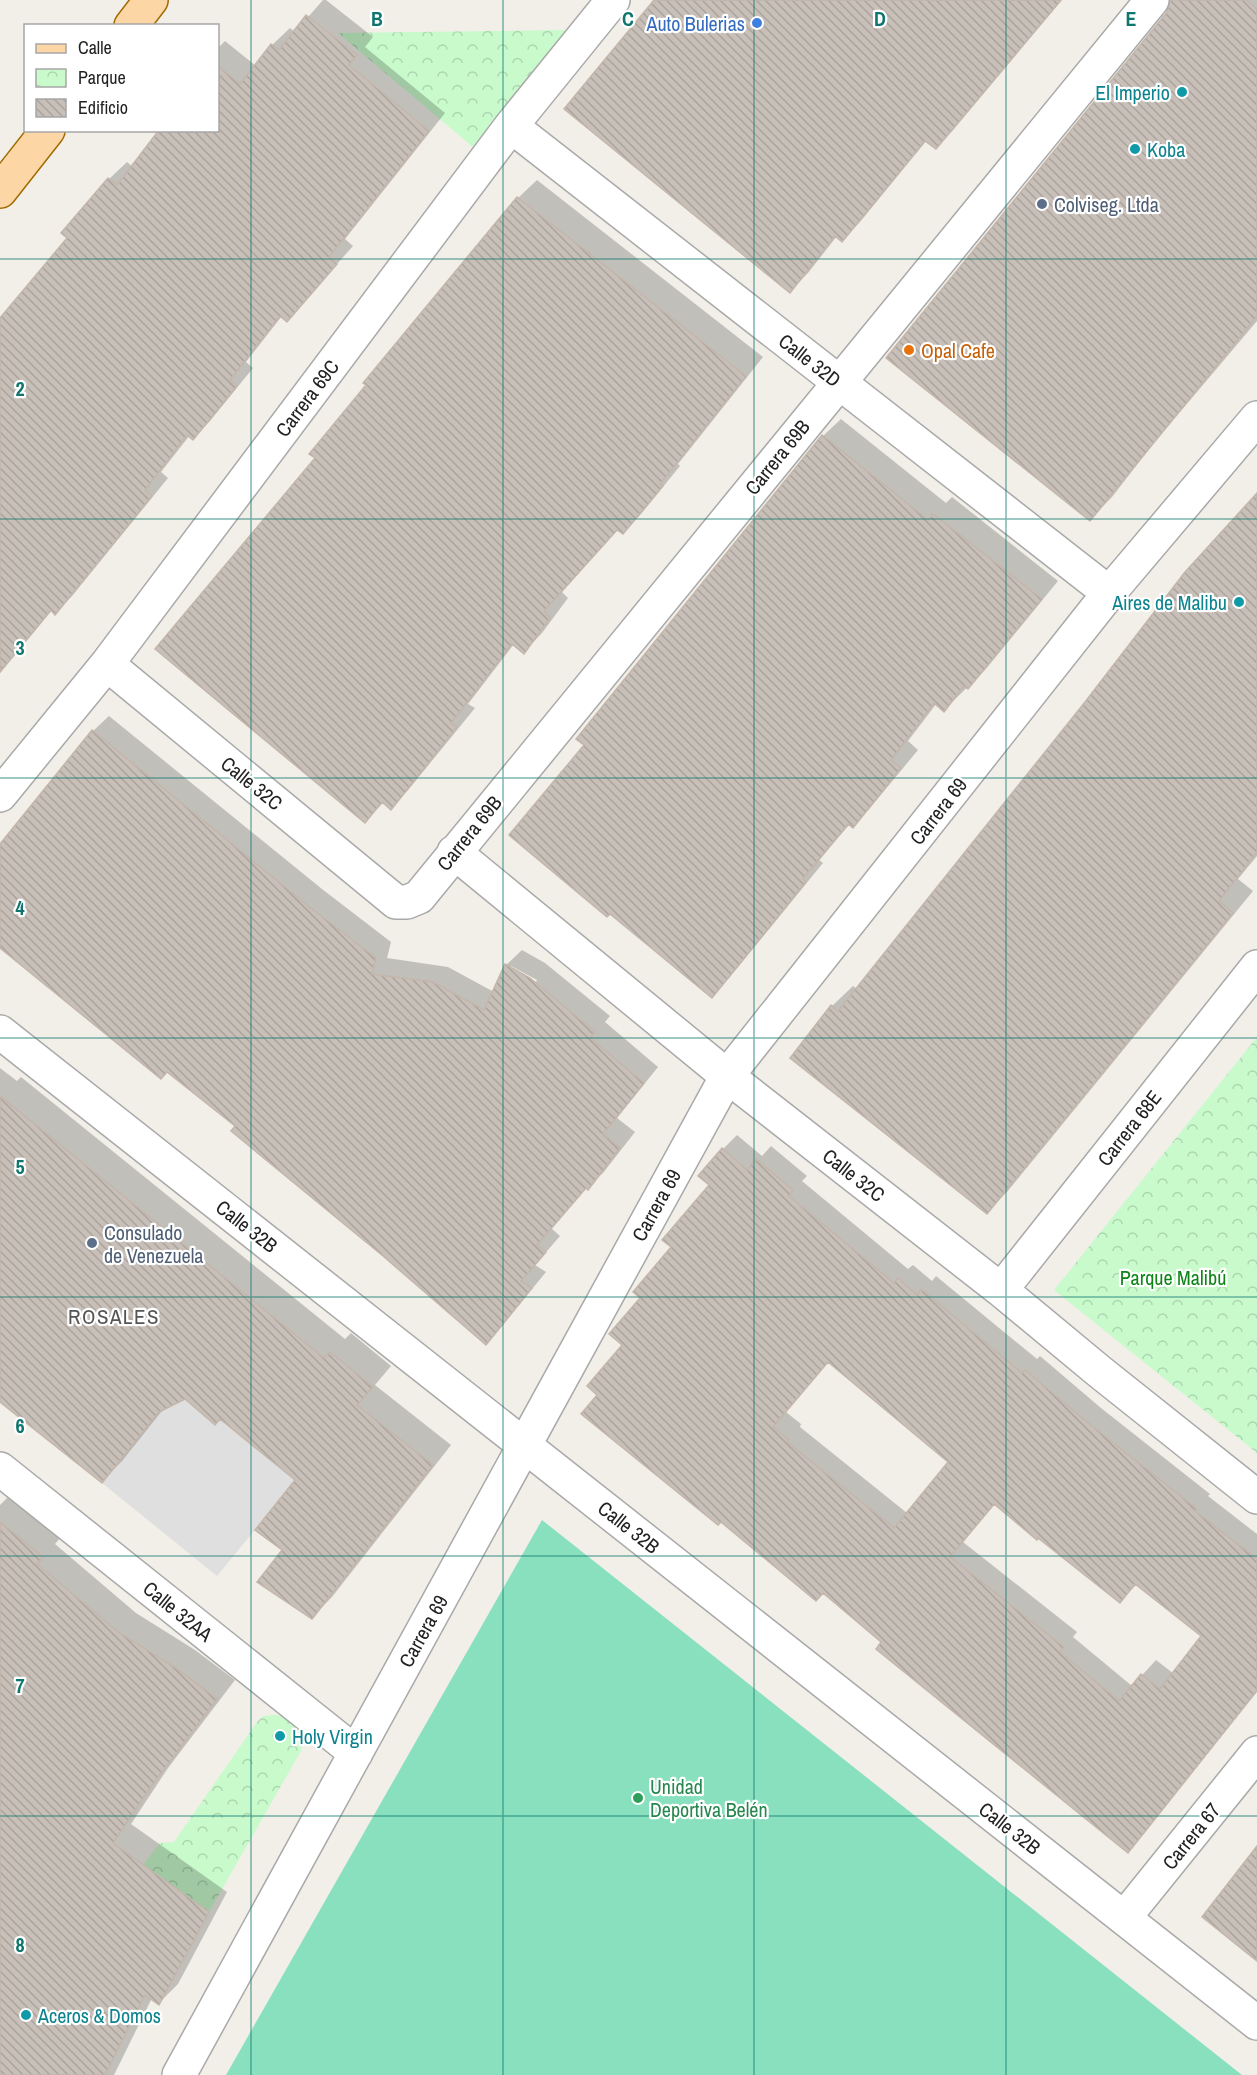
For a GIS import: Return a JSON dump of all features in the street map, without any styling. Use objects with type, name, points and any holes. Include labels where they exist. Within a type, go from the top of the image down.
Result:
[{"type":"main road","points":[[133,24],[151,0]]},
{"type":"main road","points":[[0,191],[46,132]]},
{"type":"street","name":"Carrera 69C","points":[[0,795],[107,664],[511,126],[613,0]]},
{"type":"street","name":"Carrera 69B","points":[[396,902],[407,902],[419,897],[1152,0]]},
{"type":"street","name":"Calle 32D","points":[[511,126],[1109,593]]},
{"type":"street","name":"Carrera 69","points":[[179,2075],[728,1076],[1109,593],[1257,418]]},
{"type":"street","name":"Calle 32C","points":[[107,664],[396,902]]},
{"type":"street","name":"Calle 32C","points":[[454,852],[728,1076],[1001,1290],[1257,1497]]},
{"type":"street","name":"Carrera 68E","points":[[1001,1290],[1257,967]]},
{"type":"street","name":"Calle 32B","points":[[0,1032],[1257,2023]]},
{"type":"street","name":"Calle 32AA","points":[[0,1469],[356,1753]]},
{"type":"street","name":"Carrera 67","points":[[1124,1918],[1257,1753]]},
{"type":"shaded area","points":[[175,1391],[215,1425],[238,1398],[240,1435],[295,1481],[217,1576],[102,1483]]},
{"type":"green space","points":[[568,30],[474,148],[338,33]]},
{"type":"green space","name":"Parque Malibú","points":[[1257,1037],[1257,1453],[1054,1290]]},
{"type":"green space","name":"Unidad Deportiva Belén","points":[[542,1520],[1242,2075],[226,2075]]},
{"type":"green space","points":[[263,1716],[286,1718],[296,1726],[301,1737],[301,1751],[209,1912],[143,1865],[160,1843],[174,1842],[257,1722]]},
{"type":"building","points":[[654,0],[1061,0],[936,149],[925,141],[842,242],[835,236],[790,293],[564,109]]},
{"type":"building","points":[[1170,0],[1246,0],[1257,9],[1257,316],[1090,521],[886,358],[1167,12]]},
{"type":"building","points":[[306,15],[357,55],[349,65],[429,131],[329,257],[337,264],[287,322],[280,316],[230,380],[237,386],[193,440],[187,435],[145,490],[152,496],[55,615],[51,610],[0,672],[0,318],[67,238],[61,233],[108,178],[117,185],[157,132],[219,132],[219,67],[240,84],[271,44],[279,50]]},
{"type":"building","points":[[517,197],[746,376],[660,484],[663,486],[623,534],[617,530],[544,611],[550,618],[524,654],[512,644],[451,723],[457,727],[391,810],[382,802],[365,823],[155,649],[315,458],[309,454],[366,385],[363,383]]},
{"type":"building","points":[[822,435],[928,520],[933,514],[1042,599],[968,689],[964,686],[944,712],[934,703],[891,760],[901,768],[853,828],[848,824],[803,879],[806,882],[712,998],[610,914],[607,917],[509,835],[584,745],[576,739]]},
{"type":"building","points":[[1257,493],[1257,852],[1219,901],[1233,913],[987,1214],[790,1058],[831,1005],[838,1011],[1085,702],[1185,572]]},
{"type":"building","points":[[92,730],[307,905],[376,958],[372,974],[433,982],[484,1010],[505,964],[530,978],[595,1032],[590,1038],[644,1083],[603,1134],[620,1148],[588,1190],[586,1188],[537,1245],[546,1252],[521,1281],[532,1288],[486,1345],[383,1256],[231,1131],[235,1126],[167,1072],[161,1079],[0,948],[0,844]]},
{"type":"building","points":[[0,1096],[324,1358],[330,1352],[373,1387],[357,1405],[433,1465],[312,1619],[257,1582],[282,1550],[255,1530],[295,1480],[220,1419],[215,1425],[185,1399],[159,1412],[102,1483],[0,1402]]},
{"type":"building","points":[[722,1148],[747,1170],[756,1159],[793,1190],[789,1196],[894,1283],[898,1278],[917,1295],[921,1289],[1022,1373],[1025,1370],[1197,1509],[1195,1511],[1257,1559],[1257,1690],[1128,1853],[876,1649],[881,1642],[823,1593],[816,1601],[721,1522],[718,1525],[581,1414],[597,1395],[587,1386],[622,1345],[609,1334],[640,1298],[633,1292],[671,1247],[662,1240],[709,1185],[698,1176]],"holes":[[[828,1362],[948,1462],[894,1528],[787,1442],[788,1439],[773,1427]],[[994,1504],[1120,1603],[1135,1584],[1201,1636],[1160,1689],[1141,1674],[1119,1701],[1060,1652],[1064,1647],[950,1557]]]},
{"type":"building","points":[[0,1522],[43,1557],[37,1564],[118,1632],[176,1668],[217,1699],[150,1788],[113,1843],[209,1912],[159,2005],[145,1995],[105,2075],[0,2075]]},
{"type":"building","points":[[1257,1846],[1257,1961],[1202,1917]]},
{"type":"place","name":"Auto Bulerias","points":[[757,23]]},
{"type":"place","name":"El Imperio","points":[[1182,92]]},
{"type":"place","name":"Koba","points":[[1135,149]]},
{"type":"place","name":"Colviseg. Ltda","points":[[1042,204]]},
{"type":"place","name":"Opal Cafe","points":[[909,350]]},
{"type":"place","name":"Aires de Malibu","points":[[1239,602]]},
{"type":"place","name":"Consulado de Venezuela","points":[[92,1243]]},
{"type":"place","name":"Holy Virgin","points":[[280,1736]]},
{"type":"place","name":"Unidad Deportiva Belén","points":[[638,1798]]},
{"type":"place","name":"Aceros & Domos","points":[[26,2015]]},
{"type":"district","name":"ROSALES","points":[[114,1316]]}]
